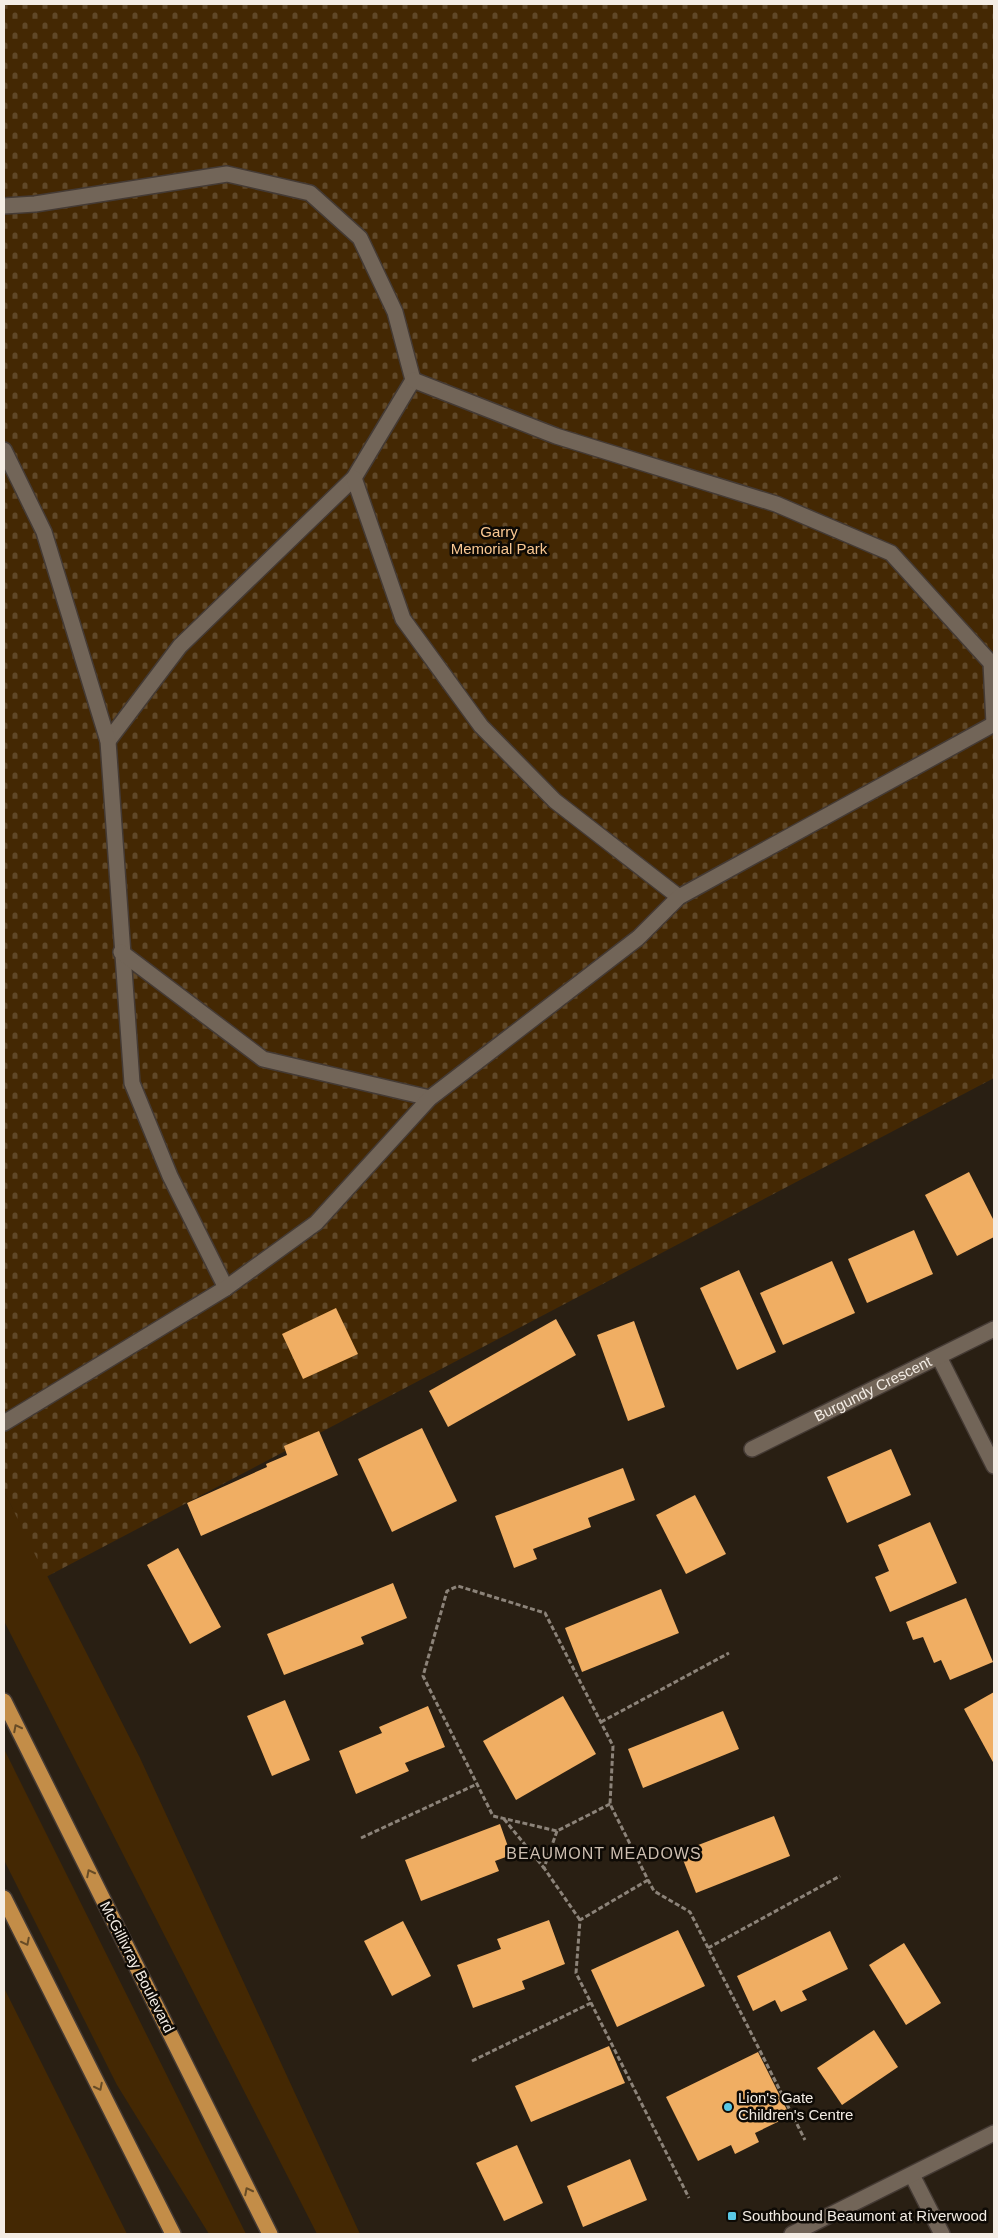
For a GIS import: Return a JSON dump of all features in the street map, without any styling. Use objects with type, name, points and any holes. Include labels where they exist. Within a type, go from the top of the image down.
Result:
[{"type":"main road","name":"McGillivray Boulevard","points":[[4,1701],[270,2234]]},
{"type":"main road","points":[[4,1898],[173,2234]]},
{"type":"street","points":[[4,206],[35,204],[227,174],[310,193],[360,238],[395,312],[413,380],[354,478],[180,646],[108,741]]},
{"type":"street","points":[[4,1423],[226,1288],[316,1223],[430,1098],[638,938],[679,897],[994,724],[991,663],[891,553],[776,504],[556,436],[413,380]]},
{"type":"street","points":[[4,450],[44,532],[108,741],[132,1083],[170,1176],[226,1288]]},
{"type":"street","points":[[354,478],[403,619],[481,726],[555,801],[679,897]]},
{"type":"street","points":[[122,952],[263,1059],[430,1098]]},
{"type":"street","name":"Burgundy Crescent","points":[[752,1449],[994,1329]]},
{"type":"street","points":[[939,1357],[994,1466]]},
{"type":"street","points":[[792,2234],[994,2133]]},
{"type":"street","points":[[912,2175],[942,2234]]},
{"type":"path","points":[[610,1804],[557,1831],[493,1816],[423,1676],[447,1591],[458,1586],[545,1614],[613,1746],[610,1804],[654,1891],[690,1912],[805,2140]]},
{"type":"path","points":[[601,1722],[729,1653]]},
{"type":"path","points":[[361,1838],[477,1784]]},
{"type":"path","points":[[503,1819],[544,1868],[580,1920],[576,1973],[689,2198]]},
{"type":"path","points":[[544,1868],[557,1831]]},
{"type":"path","points":[[708,1948],[840,1876]]},
{"type":"path","points":[[580,1920],[648,1880]]},
{"type":"path","points":[[472,2061],[591,2003]]},
{"type":"green space","name":"Garry Memorial Park","points":[[4,4],[994,4],[994,1078],[46,1577],[4,1491]]},
{"type":"green space","points":[[4,1491],[140,1758],[360,2234],[317,2234],[4,1621]]},
{"type":"green space","points":[[4,1749],[246,2234],[209,2234],[117,2085],[4,1860]]},
{"type":"green space","points":[[4,1988],[127,2234],[4,2234]]},
{"type":"building","points":[[969,1172],[994,1221],[994,1237],[957,1256],[925,1195]]},
{"type":"building","points":[[914,1230],[933,1274],[867,1303],[848,1259]]},
{"type":"building","points":[[832,1261],[855,1313],[783,1345],[760,1293]]},
{"type":"building","points":[[739,1270],[776,1352],[737,1370],[700,1288]]},
{"type":"building","points":[[336,1308],[358,1354],[303,1379],[282,1334]]},
{"type":"building","points":[[556,1319],[576,1355],[448,1427],[429,1391]]},
{"type":"building","points":[[634,1321],[665,1407],[628,1421],[597,1335]]},
{"type":"building","points":[[422,1428],[457,1501],[392,1532],[358,1459]]},
{"type":"building","points":[[319,1431],[338,1475],[201,1536],[187,1503],[267,1467],[266,1464],[287,1455],[284,1446]]},
{"type":"building","points":[[891,1449],[911,1495],[847,1523],[827,1477]]},
{"type":"building","points":[[623,1468],[635,1500],[588,1518],[591,1527],[533,1549],[537,1559],[514,1568],[495,1516]]},
{"type":"building","points":[[695,1495],[726,1554],[686,1574],[656,1515]]},
{"type":"building","points":[[930,1522],[957,1583],[890,1612],[875,1577],[889,1571],[878,1545]]},
{"type":"building","points":[[178,1548],[221,1627],[190,1644],[147,1565]]},
{"type":"building","points":[[393,1583],[407,1618],[361,1637],[364,1644],[284,1675],[267,1634]]},
{"type":"building","points":[[661,1589],[679,1633],[582,1672],[565,1628]]},
{"type":"building","points":[[966,1598],[993,1662],[950,1680],[941,1660],[934,1663],[923,1637],[913,1640],[906,1622]]},
{"type":"building","points":[[994,1692],[994,1764],[964,1709]]},
{"type":"building","points":[[563,1696],[596,1754],[516,1800],[483,1741]]},
{"type":"building","points":[[285,1700],[310,1760],[272,1776],[247,1716]]},
{"type":"building","points":[[428,1706],[445,1747],[405,1763],[409,1771],[356,1794],[339,1751],[382,1733],[379,1727]]},
{"type":"building","points":[[723,1711],[739,1749],[643,1788],[628,1749]]},
{"type":"building","points":[[774,1816],[790,1856],[696,1893],[680,1852]]},
{"type":"building","points":[[500,1824],[511,1855],[495,1861],[499,1871],[421,1901],[405,1860]]},
{"type":"building","points":[[549,1920],[565,1964],[522,1981],[525,1989],[473,2008],[457,1965],[501,1949],[497,1939]]},
{"type":"building","points":[[403,1921],[431,1976],[392,1996],[364,1941]]},
{"type":"building","points":[[678,1930],[705,1986],[617,2027],[591,1970]]},
{"type":"building","points":[[830,1931],[848,1969],[802,1991],[807,2000],[781,2012],[775,2000],[753,2011],[737,1976]]},
{"type":"building","points":[[904,1943],[941,2003],[906,2025],[869,1965]]},
{"type":"building","points":[[874,2030],[898,2067],[842,2105],[817,2068]]},
{"type":"building","points":[[609,2046],[625,2083],[531,2122],[515,2086]]},
{"type":"building","name":"Lion's Gate Children's Centre","points":[[758,2052],[790,2116],[755,2133],[759,2142],[735,2154],[731,2145],[698,2161],[666,2097]]},
{"type":"building","points":[[517,2145],[543,2203],[504,2221],[476,2163]]},
{"type":"building","points":[[630,2159],[647,2200],[583,2227],[567,2186]]},
{"type":"place","name":"Lion's Gate Children's Centre","points":[[728,2107]]},
{"type":"place","name":"Southbound Beaumont at Riverwood","points":[[732,2216]]},
{"type":"district","name":"BEAUMONT MEADOWS","points":[[604,1853]]}]
